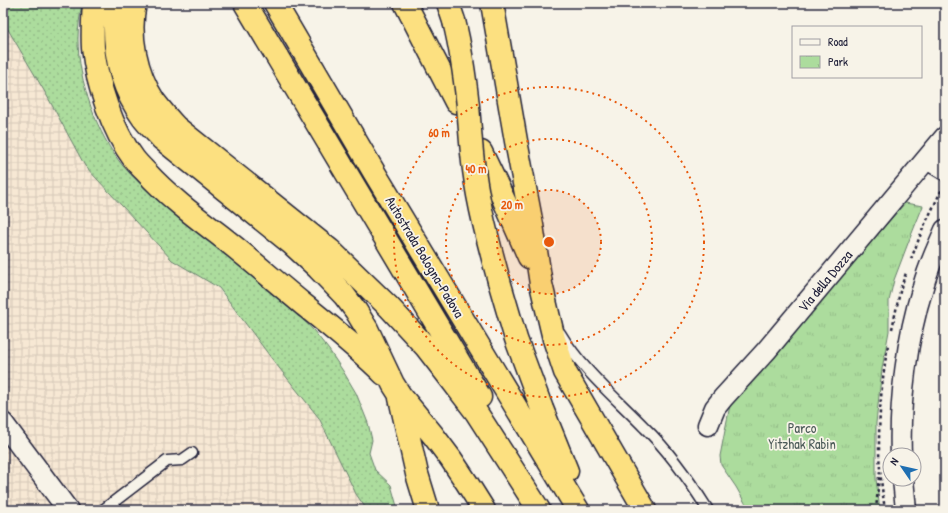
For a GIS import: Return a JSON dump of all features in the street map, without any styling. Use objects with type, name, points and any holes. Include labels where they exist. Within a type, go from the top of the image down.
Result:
[{"type":"highway","points":[[94,3],[92,22],[93,49],[98,80],[117,131],[134,159],[156,183],[181,205],[260,267],[375,366],[433,435],[468,483],[484,510]]},
{"type":"highway","points":[[116,3],[114,24],[115,45],[119,66],[124,83],[133,103],[144,120],[162,139],[292,244],[344,295],[356,311],[367,329],[396,390],[417,474],[428,510]]},
{"type":"highway","points":[[135,3],[132,30],[134,52],[144,82],[153,100],[164,114],[176,127],[330,250],[389,307],[426,347],[476,412],[538,510]]},
{"type":"highway","name":"Autostrada Bologna-Padova","points":[[245,3],[464,370],[544,510]]},
{"type":"highway","name":"Autostrada Bologna-Padova","points":[[274,3],[382,186],[578,510]]},
{"type":"highway","points":[[405,3],[456,102]]},
{"type":"highway","points":[[492,3],[532,225],[541,284],[554,339],[565,372],[645,510]]},
{"type":"highway","points":[[451,12],[460,44],[463,62],[474,170],[485,231],[516,338],[542,409],[585,510]]},
{"type":"highway","points":[[480,152],[503,198],[541,284]]},
{"type":"street","name":"Via della Dozza","points":[[708,425],[715,408],[723,398],[766,351],[945,137]]},
{"type":"street","points":[[927,159],[945,170]]},
{"type":"street","points":[[902,447],[904,384],[914,321],[923,286],[935,252],[945,230]]},
{"type":"street","points":[[3,423],[68,510]]},
{"type":"street","points":[[904,487],[906,510]]},
{"type":"lane","points":[[547,307],[563,338],[593,377],[646,429],[673,459],[708,510]]},
{"type":"lane","points":[[103,510],[167,461],[182,460],[192,453]]},
{"type":"path","points":[[876,510],[881,468]]},
{"type":"shaded area","points":[[3,21],[46,94],[85,166],[172,260],[218,288],[319,418],[356,494],[367,510],[3,510]]},
{"type":"green space","points":[[8,3],[82,3],[78,39],[81,72],[85,89],[97,123],[105,139],[123,166],[139,183],[297,313],[314,331],[329,350],[356,393],[368,423],[372,440],[369,453],[375,470],[391,485],[398,510],[367,510],[356,494],[319,418],[272,359],[219,288],[172,260],[85,166],[46,94],[3,21],[3,6]]},
{"type":"green space","name":"Parco Yitzhak Rabin","points":[[905,203],[923,206],[894,280],[889,301],[889,331],[882,369],[876,423],[876,479],[880,510],[749,510],[721,465],[720,456],[730,405]]}]
